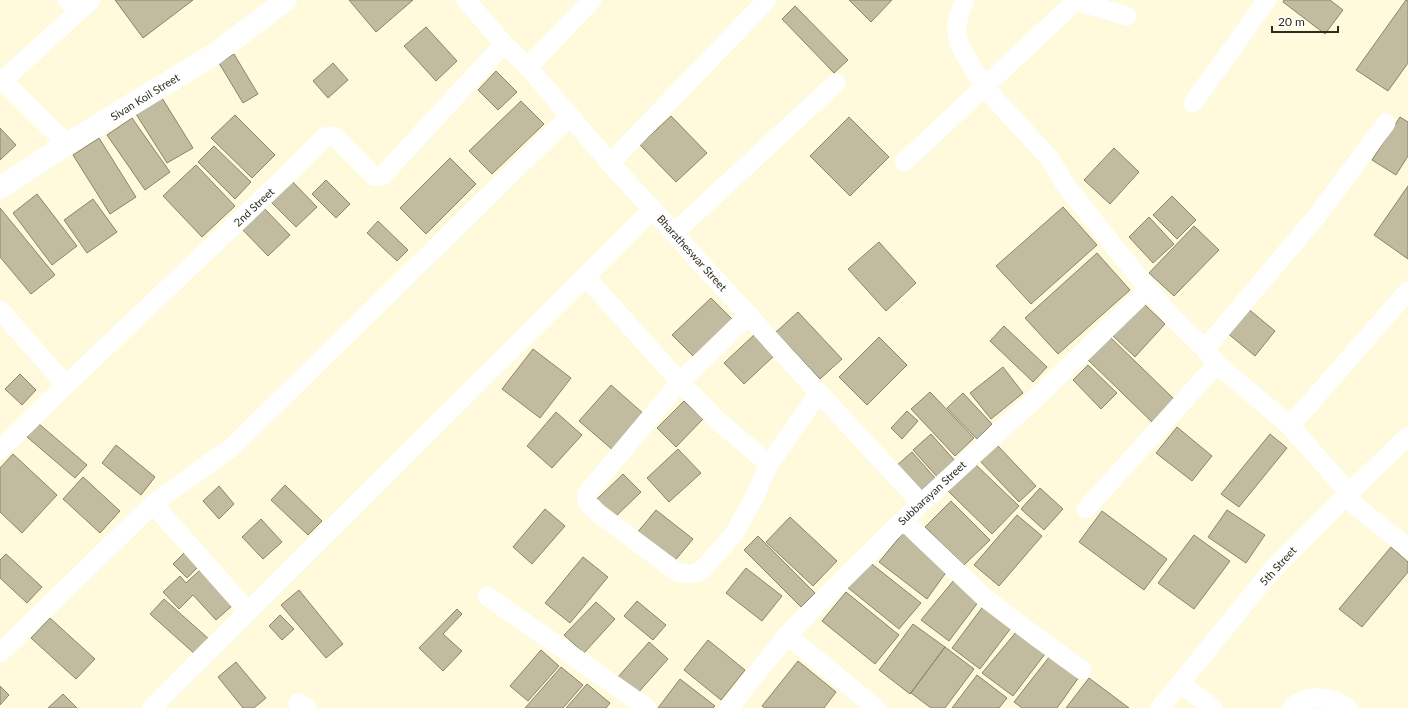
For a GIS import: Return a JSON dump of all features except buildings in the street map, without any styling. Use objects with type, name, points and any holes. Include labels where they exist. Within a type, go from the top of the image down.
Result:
[{"type":"street","name":"Bharatheswar Street","points":[[466,0],[504,44],[528,67],[610,163],[921,503]]},
{"type":"street","points":[[528,67],[592,0]]},
{"type":"street","points":[[964,0],[957,24],[957,35],[960,46],[984,87],[1050,158],[1065,184],[1172,318],[1205,349],[1217,364],[1290,426],[1347,495],[1408,548]]},
{"type":"street","points":[[904,162],[1076,0],[1127,16]]},
{"type":"street","points":[[1193,103],[1267,0]]},
{"type":"street","points":[[610,163],[764,1]]},
{"type":"street","points":[[67,144],[1,80],[79,3]]},
{"type":"street","name":"Sivan Koil Street","points":[[0,188],[67,144],[213,55],[277,3]]},
{"type":"street","name":"2nd Street","points":[[0,450],[325,137],[334,136],[374,176],[382,176],[504,44]]},
{"type":"street","points":[[674,233],[836,83]]},
{"type":"street","points":[[0,652],[153,504],[232,447],[570,116]]},
{"type":"street","points":[[1205,349],[1316,217],[1386,123]]},
{"type":"street","points":[[151,708],[652,209]]},
{"type":"street","points":[[584,276],[680,382],[718,421],[769,464]]},
{"type":"street","name":"Subbarayan Street","points":[[729,708],[787,635],[903,520],[1037,397],[1148,289]]},
{"type":"street","points":[[1290,426],[1408,292]]},
{"type":"street","points":[[0,310],[66,385]]},
{"type":"street","points":[[749,315],[680,382],[586,493],[587,502],[598,513],[677,572],[689,575],[697,573],[703,569],[734,534],[755,496],[769,464],[819,393]]},
{"type":"street","points":[[1086,509],[1217,364]]},
{"type":"street","name":"5th Street","points":[[1160,708],[1273,569],[1408,436]]},
{"type":"street","points":[[153,504],[248,611]]},
{"type":"street","points":[[903,520],[985,598],[1082,670]]},
{"type":"street","points":[[487,596],[647,708]]},
{"type":"street","points":[[787,635],[876,708]]},
{"type":"street","points":[[1181,684],[1213,708]]},
{"type":"street","points":[[1292,708],[1298,702],[1314,697],[1334,700],[1348,708]]}]
